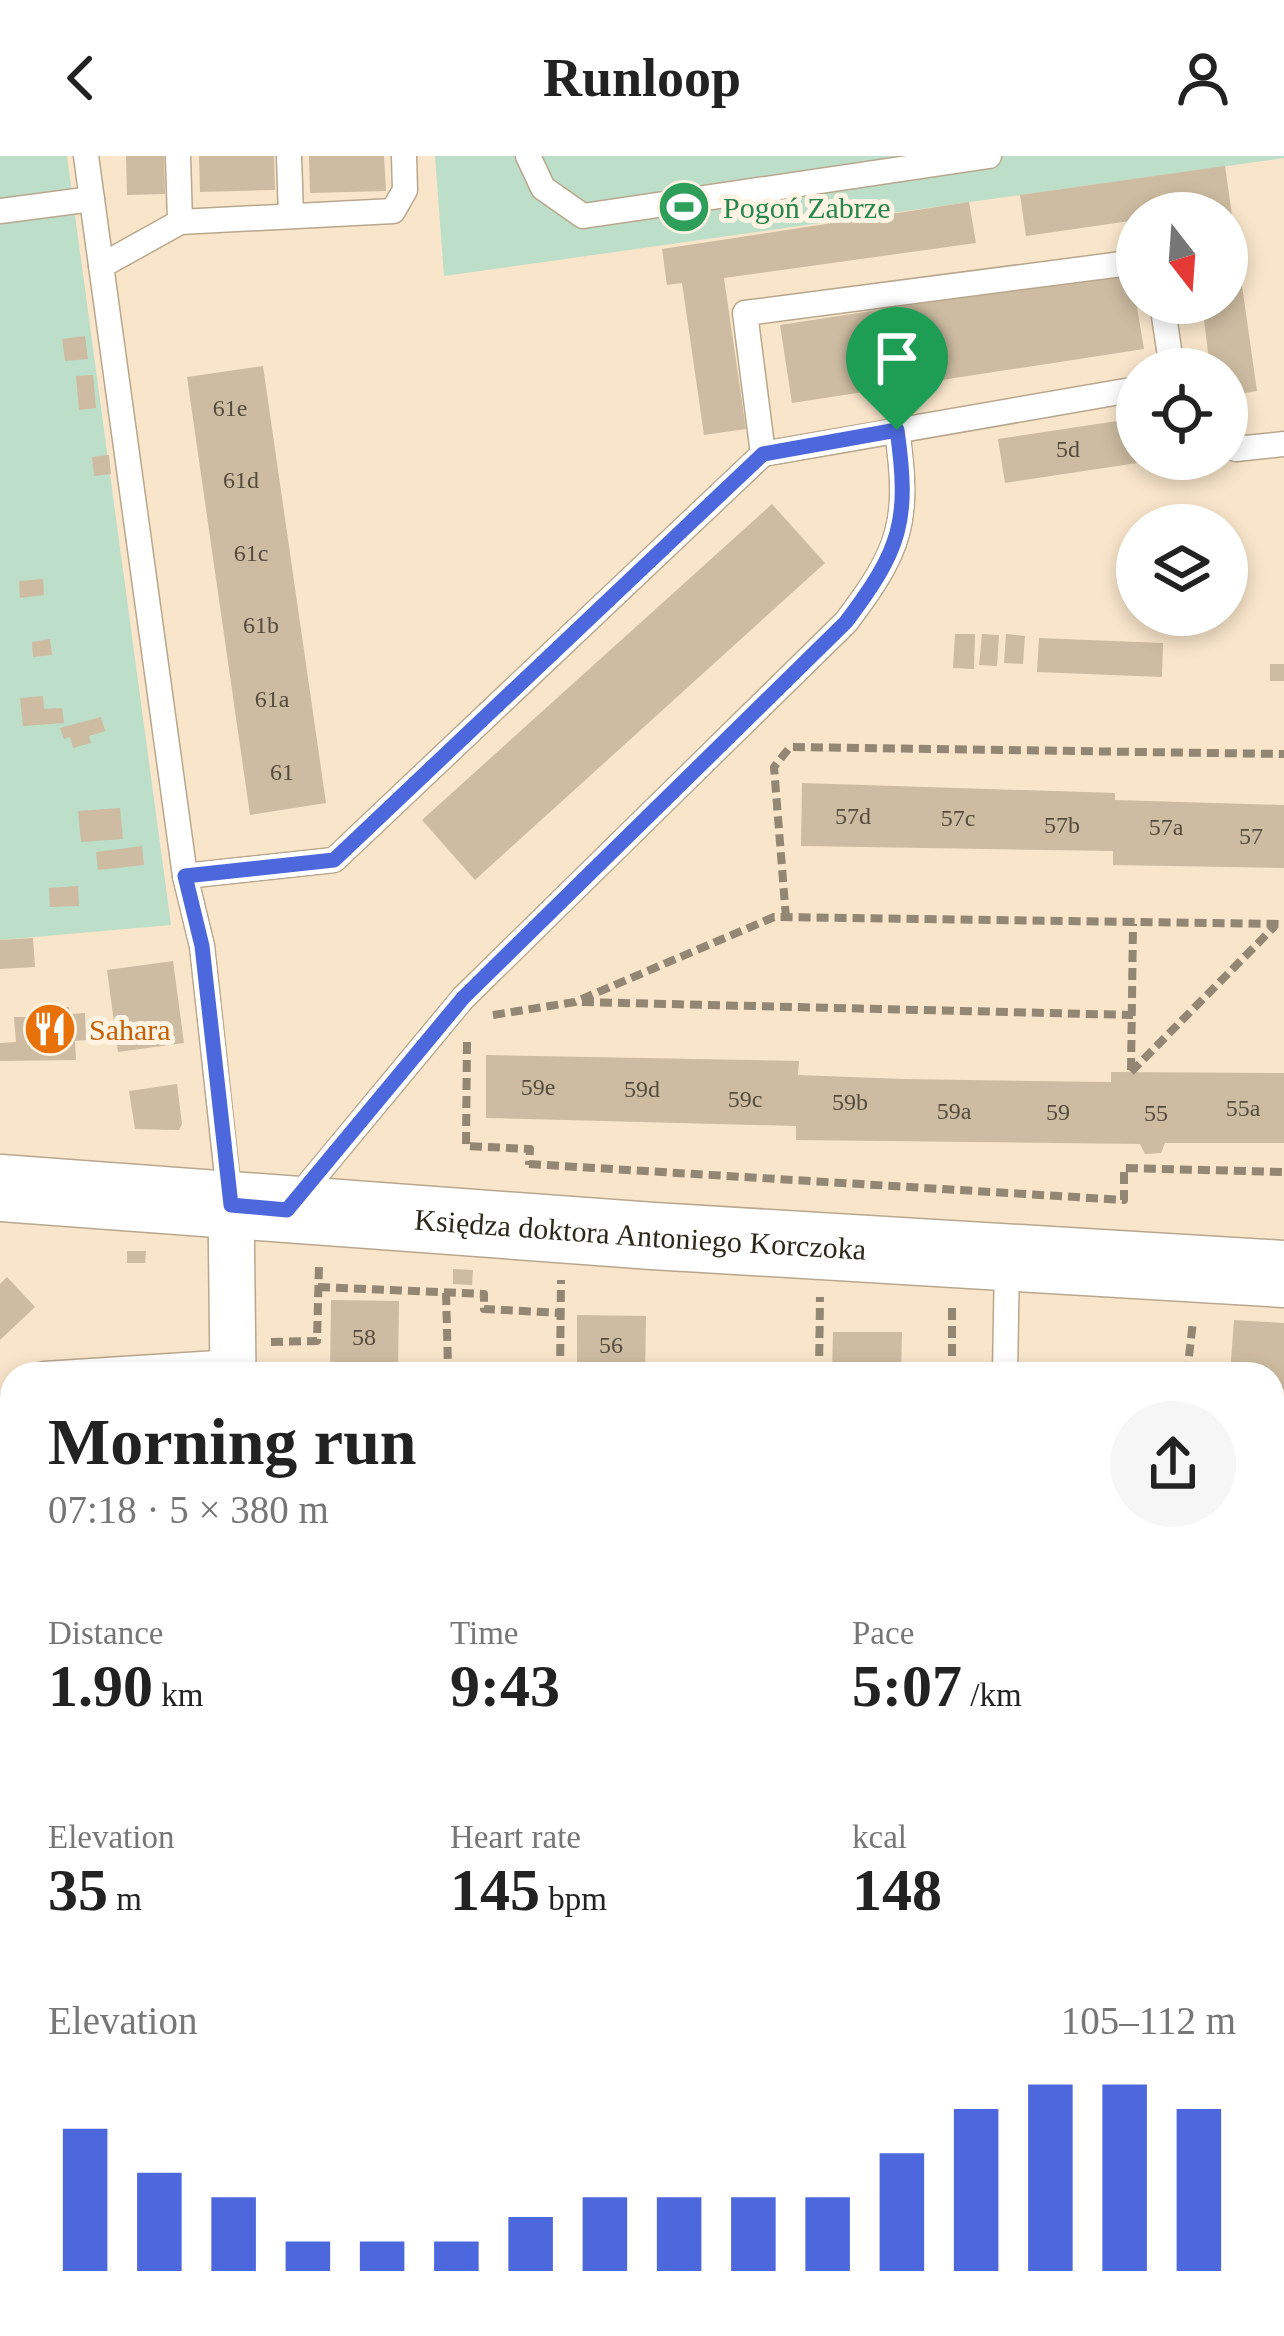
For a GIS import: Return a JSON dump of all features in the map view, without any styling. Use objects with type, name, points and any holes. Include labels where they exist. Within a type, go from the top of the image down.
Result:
[{"type":"street","name":"Księdza doktora Antoniego Korczoka","points":[[0,1188],[279,1222],[1284,1274]]},
{"type":"street","points":[[240,1360],[279,1222]]},
{"type":"lane","points":[[86,156],[185,876],[279,1222]]},
{"type":"lane","points":[[178,156],[181,222]]},
{"type":"lane","points":[[289,156],[291,216]]},
{"type":"lane","points":[[101,266],[181,222],[393,211],[405,190],[404,156]]},
{"type":"lane","points":[[528,156],[543,188],[583,215],[989,156]]},
{"type":"lane","points":[[0,211],[92,199]]},
{"type":"lane","points":[[763,454],[746,313],[1116,265]]},
{"type":"lane","points":[[185,876],[334,860],[763,454],[1116,393]]},
{"type":"lane","points":[[279,1222],[463,998],[846,622],[879,578],[901,530],[904,481],[897,430]]},
{"type":"lane","points":[[1248,448],[1284,444]]},
{"type":"lane","points":[[1005,1362],[1007,1257]]},
{"type":"path","points":[[786,918],[773,766],[790,747],[1284,754]]},
{"type":"path","points":[[575,1002],[774,917],[1280,924]]},
{"type":"path","points":[[1133,924],[1131,1072],[1280,924]]},
{"type":"path","points":[[482,1016],[575,1002],[1133,1015]]},
{"type":"path","points":[[453,1052],[467,1034],[466,1145],[530,1149],[528,1177]]},
{"type":"path","points":[[529,1164],[1124,1200],[1124,1168],[1284,1172]]},
{"type":"path","points":[[240,1360],[317,1341],[318,1287],[279,1222]]},
{"type":"path","points":[[560,1362],[561,1267]]},
{"type":"path","points":[[819,1362],[820,1283]]},
{"type":"path","points":[[318,1287],[484,1294],[484,1310],[561,1313]]},
{"type":"path","points":[[952,1292],[952,1362]]},
{"type":"path","points":[[446,1293],[448,1362]]},
{"type":"path","points":[[1188,1362],[1195,1301]]},
{"type":"green space","points":[[0,156],[67,156],[171,925],[0,940]]},
{"type":"green space","name":"Pogoń Zabrze","points":[[435,156],[1284,156],[1284,158],[444,276]]},
{"type":"building","points":[[126,156],[164,156],[165,194],[127,195]]},
{"type":"building","points":[[199,156],[274,156],[275,190],[200,192]]},
{"type":"building","points":[[309,156],[384,156],[386,191],[310,193]]},
{"type":"building","points":[[1225,166],[1229,192],[1116,192],[1116,223],[1026,236],[1020,195]]},
{"type":"building","points":[[969,202],[976,243],[724,278],[746,429],[704,435],[682,283],[667,285],[662,249]]},
{"type":"building","points":[[1116,273],[1116,324],[1140,324],[1144,348],[1116,348],[1116,353],[792,403],[780,325]]},
{"type":"building","points":[[1205,324],[1247,324],[1257,391],[1248,392],[1248,348],[1207,348]]},
{"type":"building","points":[[85,336],[88,359],[65,361],[62,339]]},
{"type":"building","points":[[263,366],[326,803],[250,815],[187,377]]},
{"type":"building","points":[[93,375],[96,408],[79,410],[76,376]]},
{"type":"building","points":[[1116,421],[1116,466],[1005,483],[998,439]]},
{"type":"building","points":[[109,455],[111,474],[94,476],[92,457]]},
{"type":"building","points":[[772,504],[825,563],[475,880],[422,820]]},
{"type":"building","points":[[43,579],[44,595],[20,598],[19,581]]},
{"type":"building","points":[[955,634],[975,634],[974,669],[953,668]]},
{"type":"building","points":[[982,634],[999,635],[997,666],[979,665]]},
{"type":"building","points":[[1006,634],[1025,636],[1023,664],[1004,663]]},
{"type":"building","points":[[1039,638],[1163,643],[1162,677],[1037,672]]},
{"type":"building","points":[[50,639],[52,655],[33,657],[32,642]]},
{"type":"building","points":[[1270,664],[1284,664],[1284,681],[1270,681]]},
{"type":"building","points":[[43,696],[44,709],[62,708],[64,723],[23,726],[20,698]]},
{"type":"building","points":[[101,717],[105,731],[89,736],[91,743],[73,748],[70,737],[64,739],[60,728]]},
{"type":"building","points":[[802,783],[1115,793],[1115,800],[1284,805],[1284,868],[1113,865],[1113,851],[801,846]]},
{"type":"building","points":[[120,808],[123,839],[81,842],[78,811]]},
{"type":"building","points":[[142,846],[144,865],[98,870],[96,852]]},
{"type":"building","points":[[78,886],[79,906],[50,907],[49,888]]},
{"type":"building","points":[[33,938],[35,967],[0,969],[0,940]]},
{"type":"building","points":[[173,961],[184,1043],[118,1052],[107,970]]},
{"type":"building","name":"Sahara","points":[[69,1007],[70,1014],[85,1013],[86,1040],[75,1041],[76,1060],[0,1061],[0,1043],[16,1042],[14,1017],[32,1017],[32,1009]]},
{"type":"building","points":[[486,1055],[799,1061],[798,1075],[903,1079],[1111,1082],[1111,1072],[1284,1073],[1284,1143],[1165,1143],[1161,1153],[1145,1154],[1140,1144],[796,1140],[796,1126],[486,1118]]},
{"type":"building","points":[[177,1084],[179,1130],[135,1129],[129,1091]]},
{"type":"building","points":[[127,1251],[146,1251],[145,1263],[127,1263]]},
{"type":"building","points":[[453,1269],[473,1270],[472,1285],[453,1284]]},
{"type":"building","points":[[7,1277],[35,1307],[0,1340],[0,1284]]},
{"type":"building","points":[[331,1300],[399,1301],[398,1362],[330,1362]]},
{"type":"building","points":[[577,1315],[646,1316],[645,1362],[577,1362]]},
{"type":"building","points":[[1234,1320],[1284,1323],[1284,1362],[1231,1362]]},
{"type":"building","points":[[833,1332],[902,1332],[901,1362],[832,1362]]},
{"type":"place","name":"Pogoń Zabrze","points":[[684,207]]},
{"type":"place","name":"Sahara","points":[[50,1029]]},
{"type":"route","points":[[897,430],[904,481],[901,530],[879,578],[846,622],[463,998],[287,1210],[231,1205],[202,946],[185,876],[334,860],[763,454],[897,430]]}]
